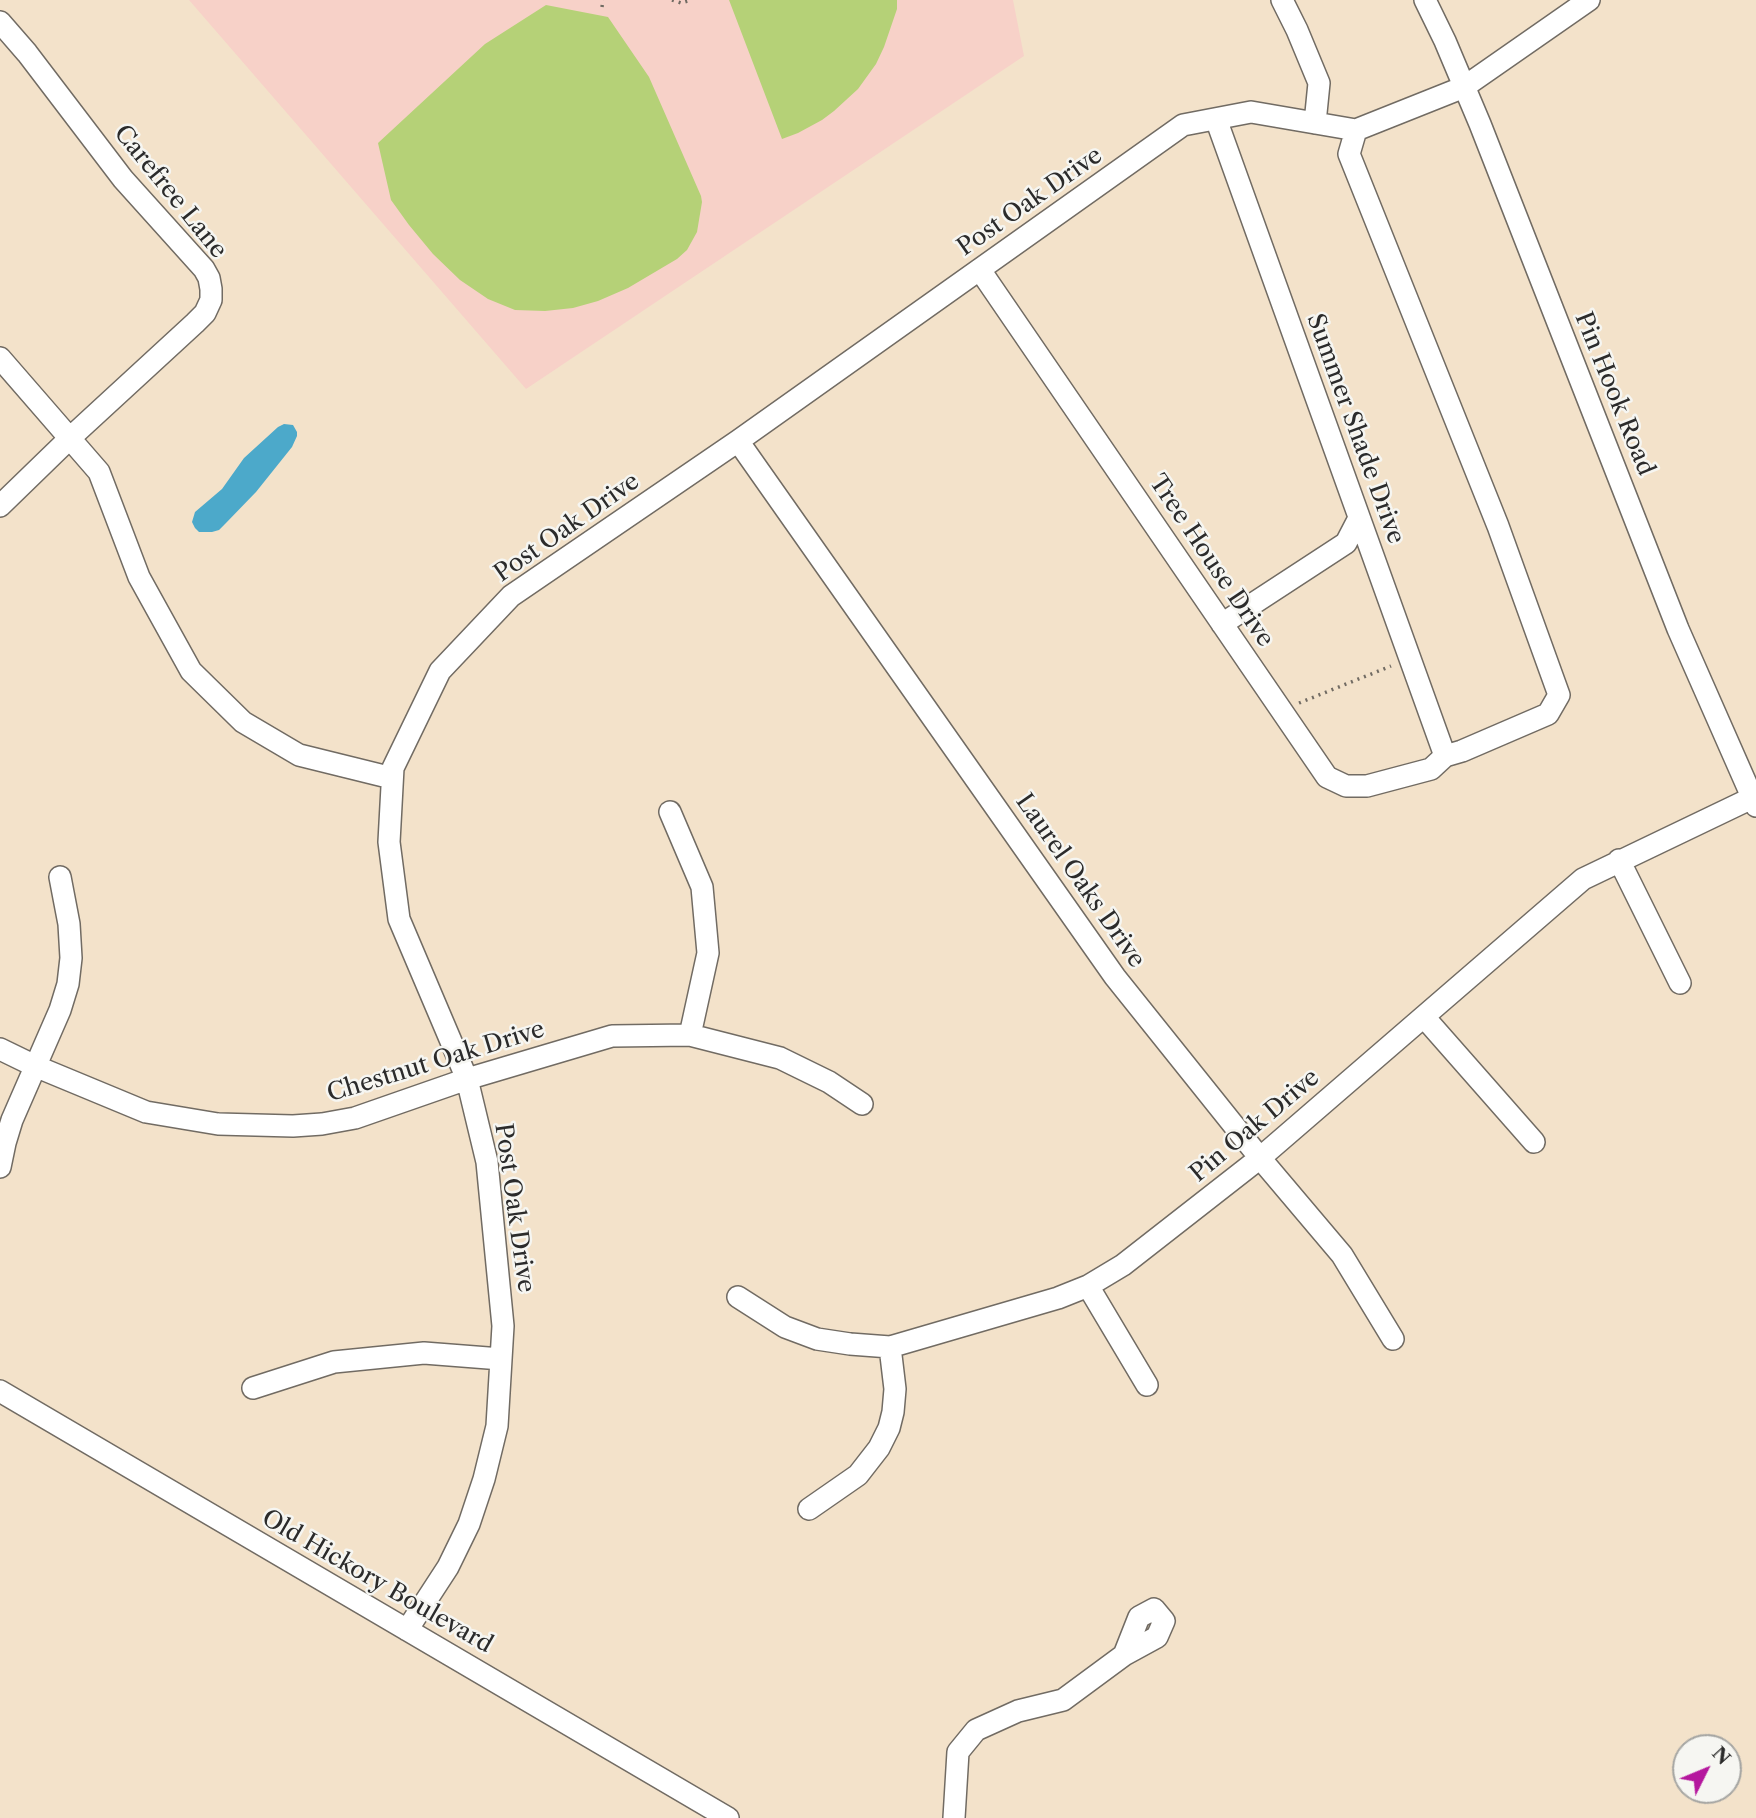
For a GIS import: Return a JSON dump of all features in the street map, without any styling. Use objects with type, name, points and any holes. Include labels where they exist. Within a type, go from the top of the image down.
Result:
[{"type":"street","points":[[1282,0],[1319,83],[1315,123]]},
{"type":"street","name":"Pin Hook Road","points":[[1425,0],[1446,41],[1678,629],[1754,800]]},
{"type":"street","points":[[1356,130],[1464,87],[1589,0]]},
{"type":"street","name":"Carefree Lane","points":[[0,22],[27,53],[123,179],[204,269],[211,289],[211,300],[205,313],[0,506]]},
{"type":"street","name":"Post Oak Drive","points":[[407,1630],[449,1567],[469,1524],[484,1479],[497,1426],[503,1326],[487,1162],[467,1079],[399,919],[389,842],[393,768],[440,670],[511,596],[738,441],[1183,125],[1251,112],[1356,130]]},
{"type":"street","name":"Summer Shade Drive","points":[[1216,119],[1445,756]]},
{"type":"street","name":"Tree House Drive","points":[[980,270],[1326,777],[1346,786],[1367,786],[1431,769],[1445,756],[1548,714],[1559,695],[1498,526],[1349,154],[1356,130]]},
{"type":"street","points":[[0,358],[99,472],[139,577],[191,671],[243,722],[299,755],[392,778]]},
{"type":"street","name":"Laurel Oaks Drive","points":[[738,441],[1115,977],[1260,1158],[1342,1255],[1393,1339]]},
{"type":"street","points":[[1222,624],[1346,543],[1359,518]]},
{"type":"street","name":"Pin Oak Drive","points":[[738,1297],[785,1327],[817,1339],[890,1347],[1058,1298],[1088,1286],[1133,1258],[1260,1158],[1583,879],[1619,860],[1754,800]]},
{"type":"street","points":[[670,811],[702,887],[708,953],[690,1035]]},
{"type":"street","points":[[1619,860],[1680,983]]},
{"type":"street","points":[[0,1167],[12,1120],[60,1010],[68,984],[71,958],[69,924],[60,877]]},
{"type":"street","points":[[1424,1017],[1534,1142]]},
{"type":"street","name":"Chestnut Oak Drive","points":[[0,1049],[146,1112],[229,1124],[293,1126],[355,1118],[467,1079],[612,1036],[690,1035],[780,1058],[829,1082],[862,1104]]},
{"type":"street","points":[[1088,1286],[1147,1385]]},
{"type":"street","points":[[809,1509],[858,1475],[879,1448],[889,1428],[895,1389],[890,1347]]},
{"type":"street","points":[[253,1388],[334,1362],[424,1353],[501,1359]]},
{"type":"street","name":"Old Hickory Boulevard","points":[[0,1391],[728,1818]]},
{"type":"street","points":[[954,1818],[958,1752],[976,1730],[1018,1711],[1063,1700],[1124,1655]]},
{"type":"path","points":[[602,7],[603,0]]},
{"type":"path","points":[[672,0],[681,3],[691,0]]},
{"type":"path","points":[[1294,705],[1391,666]]},
{"type":"shaded area","points":[[189,0],[1013,0],[1024,56],[526,389]]},
{"type":"green space","points":[[729,0],[897,0],[897,9],[876,64],[858,89],[822,120],[782,139]]},
{"type":"green space","points":[[546,5],[608,17],[649,77],[702,202],[697,232],[687,250],[677,259],[628,288],[573,308],[515,310],[488,299],[460,280],[433,254],[409,225],[391,200],[378,143],[485,44]]},
{"type":"water","points":[[284,424],[293,425],[297,432],[292,447],[256,492],[219,530],[199,532],[192,522],[195,512],[222,489],[244,458]]}]
